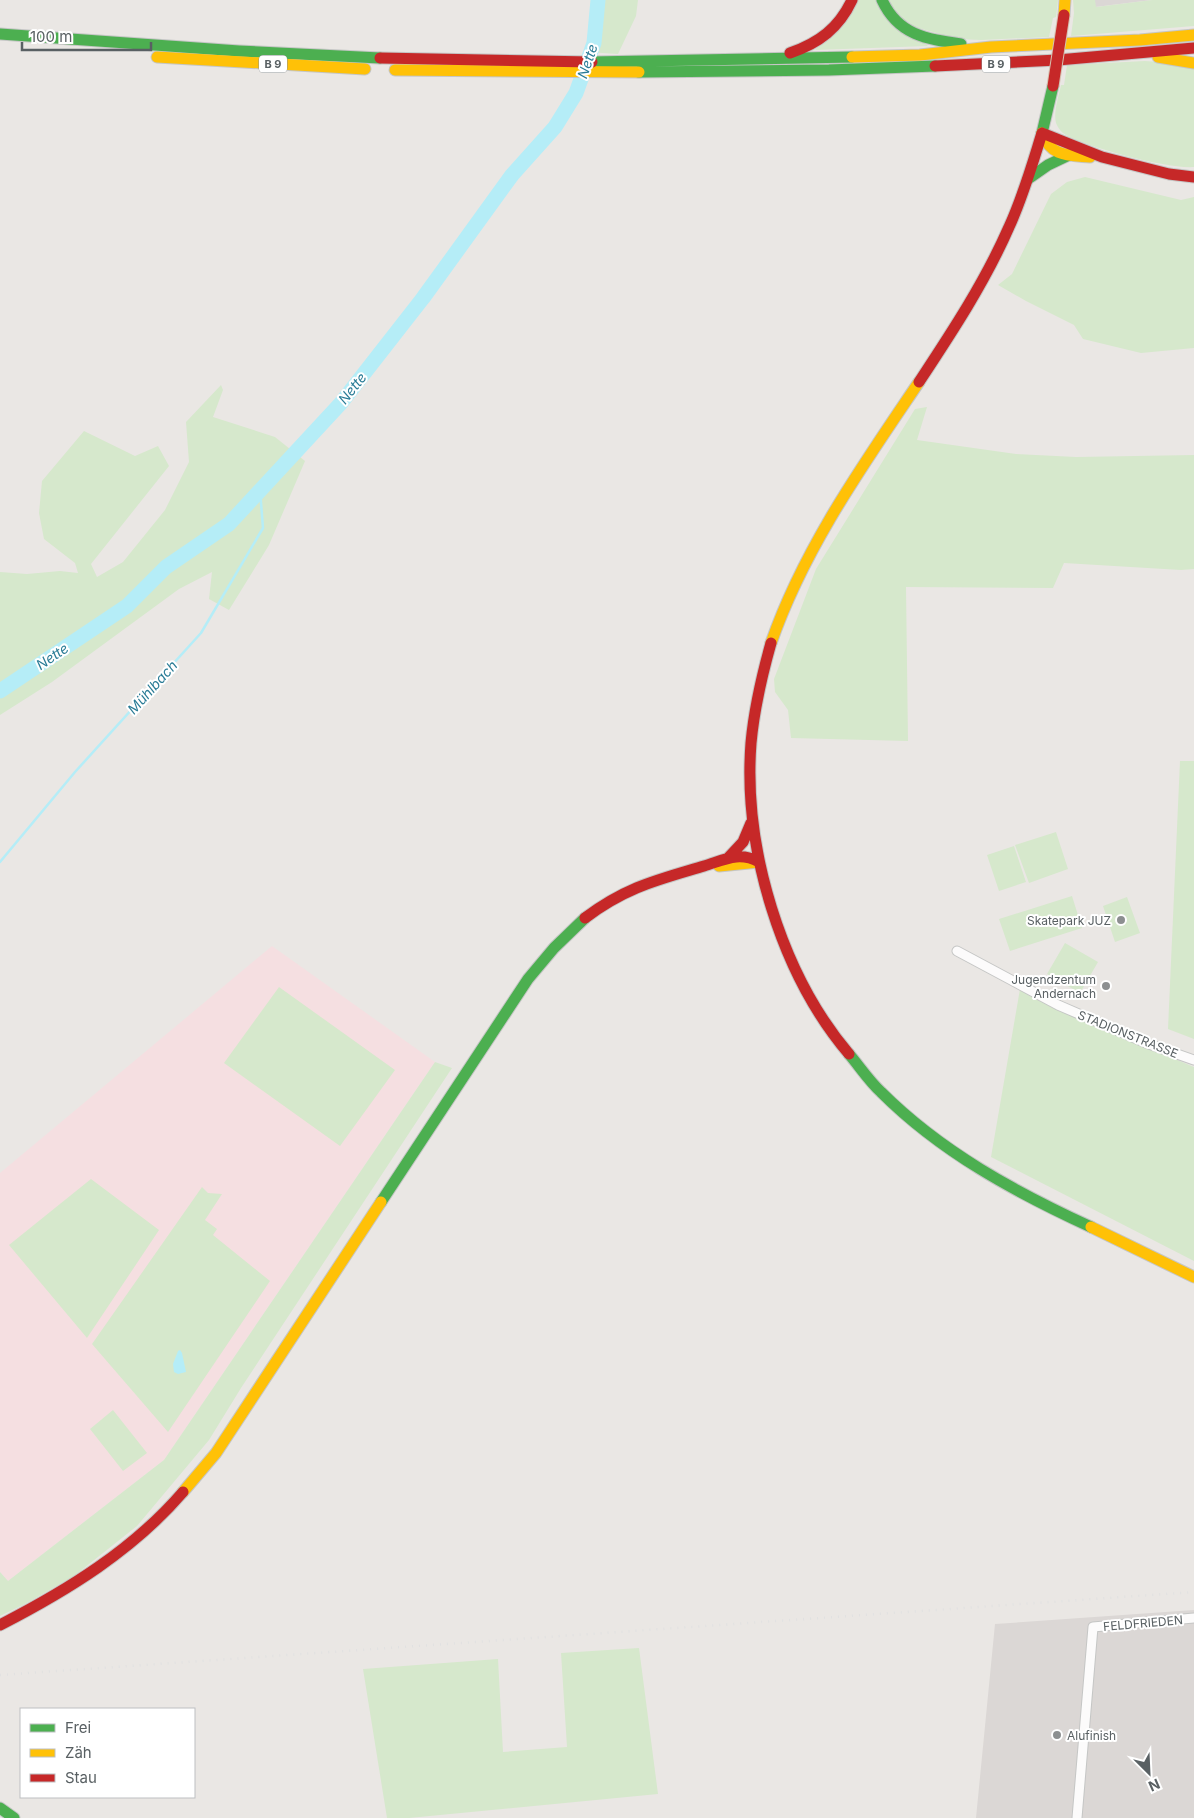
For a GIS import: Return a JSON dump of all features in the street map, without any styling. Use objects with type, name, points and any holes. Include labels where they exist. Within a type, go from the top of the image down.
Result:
[{"type":"main road","points":[[766,58],[806,48],[832,32],[843,18],[852,0]]},
{"type":"main road","points":[[882,0],[891,18],[906,31],[915,35],[934,41],[991,48]]},
{"type":"main road","points":[[1065,0],[1053,86],[1042,133],[1011,225],[985,276],[952,332],[833,515],[812,551],[777,628],[761,679],[753,720],[750,767],[752,820],[759,862],[778,930],[797,973],[814,1005],[847,1054],[878,1089],[931,1136],[988,1174],[1048,1206],[1194,1277]]},
{"type":"main road","name":"B 9","points":[[0,34],[239,51],[547,68]]},
{"type":"main road","name":"B 9","points":[[643,68],[766,58],[920,55],[991,48],[1140,40],[1194,35]]},
{"type":"main road","points":[[0,45],[57,50]]},
{"type":"main road","name":"B 9","points":[[143,56],[238,63],[388,70],[921,68],[1194,48]]},
{"type":"main road","points":[[1141,53],[1194,63]]},
{"type":"main road","points":[[1042,133],[1044,141],[1055,152],[1069,155],[1102,157]]},
{"type":"main road","points":[[1042,133],[1102,157],[1169,174],[1194,177]]},
{"type":"main road","points":[[1028,179],[1048,165],[1069,155]]},
{"type":"main road","points":[[729,857],[742,845],[752,820]]},
{"type":"main road","points":[[0,1625],[44,1603],[106,1563],[161,1516],[216,1453],[528,979],[552,948],[582,920],[615,898],[648,882],[729,857],[746,855],[759,862]]},
{"type":"main road","points":[[704,866],[759,862]]},
{"type":"main road","points":[[0,1808],[14,1818]]},
{"type":"street","name":"STADIONSTRASSE","points":[[957,951],[1058,1005],[1146,1044],[1194,1060]]},
{"type":"street","name":"FELDFRIEDEN","points":[[1077,1818],[1093,1628],[1194,1618]]},
{"type":"shaded area","points":[[1095,0],[1152,0],[1095,7]]},
{"type":"shaded area","points":[[272,946],[435,1062],[164,1460],[8,1581],[0,1572],[0,1173]]},
{"type":"shaded area","points":[[1194,1610],[1194,1818],[976,1818],[995,1624]]},
{"type":"green space","points":[[593,0],[638,0],[636,16],[618,54],[587,52]]},
{"type":"green space","points":[[856,0],[877,0],[928,46],[815,50]]},
{"type":"green space","points":[[886,0],[1058,0],[1056,17],[1053,18],[1049,37],[981,40],[958,39],[904,24]]},
{"type":"green space","points":[[1073,0],[1095,0],[1096,7],[1152,0],[1194,0],[1194,26],[1071,36],[1074,13]]},
{"type":"green space","points":[[1145,61],[1174,63],[1194,67],[1194,167],[1166,165],[1092,146],[1066,135],[1057,125],[1055,119],[1056,109],[1061,85],[1064,85],[1067,65]]},
{"type":"green space","points":[[1085,177],[1181,200],[1194,197],[1194,348],[1141,353],[1083,339],[1074,325],[998,285],[1012,274],[1051,194],[1067,182]]},
{"type":"green space","points":[[221,385],[223,390],[213,417],[275,437],[305,461],[269,545],[229,610],[209,599],[212,572],[179,589],[52,682],[0,715],[0,572],[27,574],[60,571],[78,573],[75,563],[44,539],[39,513],[42,481],[84,431],[135,456],[158,446],[169,466],[91,564],[97,577],[123,562],[165,510],[189,462],[186,422]]},
{"type":"green space","points":[[927,407],[917,440],[1016,454],[1076,457],[1194,455],[1194,569],[1181,570],[1064,563],[1053,588],[906,587],[908,741],[791,738],[788,710],[775,692],[774,679],[816,569],[915,409]]},
{"type":"green space","points":[[1180,761],[1194,761],[1194,1039],[1168,1029]]},
{"type":"green space","points":[[1056,832],[1068,869],[1029,883],[1015,845]]},
{"type":"green space","points":[[1014,846],[1026,882],[999,891],[987,855]]},
{"type":"green space","points":[[1072,896],[1082,928],[1010,951],[999,919]]},
{"type":"green space","name":"Skatepark JUZ","points":[[1127,897],[1140,933],[1115,942],[1103,906]]},
{"type":"green space","points":[[1065,943],[1098,962],[1080,993],[1047,974]]},
{"type":"green space","points":[[279,987],[395,1070],[340,1146],[224,1063]]},
{"type":"green space","points":[[1020,989],[1077,1018],[1194,1067],[1194,1261],[991,1157]]},
{"type":"green space","points":[[435,1062],[452,1068],[241,1388],[209,1440],[137,1526],[74,1576],[0,1616],[0,1572],[8,1581],[164,1460]]},
{"type":"green space","points":[[91,1179],[159,1230],[87,1338],[9,1245]]},
{"type":"green space","points":[[202,1187],[208,1193],[222,1194],[205,1220],[217,1229],[213,1235],[270,1281],[168,1432],[92,1344]]},
{"type":"green space","points":[[113,1410],[147,1453],[123,1471],[90,1429]]},
{"type":"green space","points":[[639,1648],[658,1794],[409,1818],[387,1818],[363,1669],[498,1659],[503,1752],[567,1747],[561,1653]]},
{"type":"water","points":[[180,1350],[186,1372],[178,1374],[174,1372],[173,1364]]},
{"type":"waterway","name":"Nette","points":[[0,691],[127,606],[166,567],[229,524],[341,403],[423,298],[512,175],[555,127],[576,93],[594,43],[598,0]]},
{"type":"waterway","name":"Mühlbach","points":[[0,862],[75,772],[201,633],[263,528],[260,490]]},
{"type":"railway","points":[[0,1675],[1194,1592]]},
{"type":"traffic: fast","points":[[882,0],[896,21],[905,28],[925,37],[961,44]]},
{"type":"traffic: fast","points":[[0,34],[239,51],[380,58]]},
{"type":"traffic: fast","points":[[592,62],[852,57]]},
{"type":"traffic: fast","points":[[639,72],[829,70],[935,66]]},
{"type":"traffic: fast","points":[[1042,133],[1053,86]]},
{"type":"traffic: fast","points":[[1028,179],[1048,165],[1069,155]]},
{"type":"traffic: fast","points":[[381,1202],[528,979],[554,948],[585,918]]},
{"type":"traffic: fast","points":[[849,1054],[869,1079],[904,1114],[954,1152],[1007,1185],[1091,1227]]},
{"type":"traffic: fast","points":[[0,1808],[14,1818]]},
{"type":"traffic: slow","points":[[1064,15],[1065,0]]},
{"type":"traffic: slow","points":[[852,57],[920,55],[991,47],[1140,40],[1194,35]]},
{"type":"traffic: slow","points":[[157,57],[365,69]]},
{"type":"traffic: slow","points":[[1158,57],[1194,63]]},
{"type":"traffic: slow","points":[[395,70],[639,72]]},
{"type":"traffic: slow","points":[[1042,133],[1050,147],[1055,151],[1068,155],[1090,157]]},
{"type":"traffic: slow","points":[[771,643],[800,574],[836,508],[919,382]]},
{"type":"traffic: slow","points":[[719,866],[759,862]]},
{"type":"traffic: slow","points":[[183,1492],[216,1453],[381,1202]]},
{"type":"traffic: slow","points":[[1091,1227],[1194,1277]]},
{"type":"traffic: jam","points":[[790,53],[810,44],[827,33],[841,19],[852,0]]},
{"type":"traffic: jam","points":[[1053,86],[1064,15]]},
{"type":"traffic: jam","points":[[935,66],[1058,60],[1194,48]]},
{"type":"traffic: jam","points":[[380,58],[592,62]]},
{"type":"traffic: jam","points":[[919,382],[967,306],[1000,247],[1019,204],[1042,133]]},
{"type":"traffic: jam","points":[[1042,133],[1102,157],[1169,174],[1194,177]]},
{"type":"traffic: jam","points":[[771,643],[759,693],[751,743],[750,783],[753,825],[771,908],[786,948],[804,986],[825,1022],[849,1054]]},
{"type":"traffic: jam","points":[[729,857],[743,842],[751,823]]},
{"type":"traffic: jam","points":[[585,918],[614,899],[657,880],[725,859],[745,857],[759,862]]},
{"type":"traffic: jam","points":[[0,1625],[50,1598],[98,1567],[143,1532],[183,1492]]},
{"type":"place","name":"Skatepark JUZ","points":[[1121,920]]},
{"type":"place","name":"Jugendzentum Andernach","points":[[1106,986]]},
{"type":"place","name":"Alufinish","points":[[1057,1735]]}]
